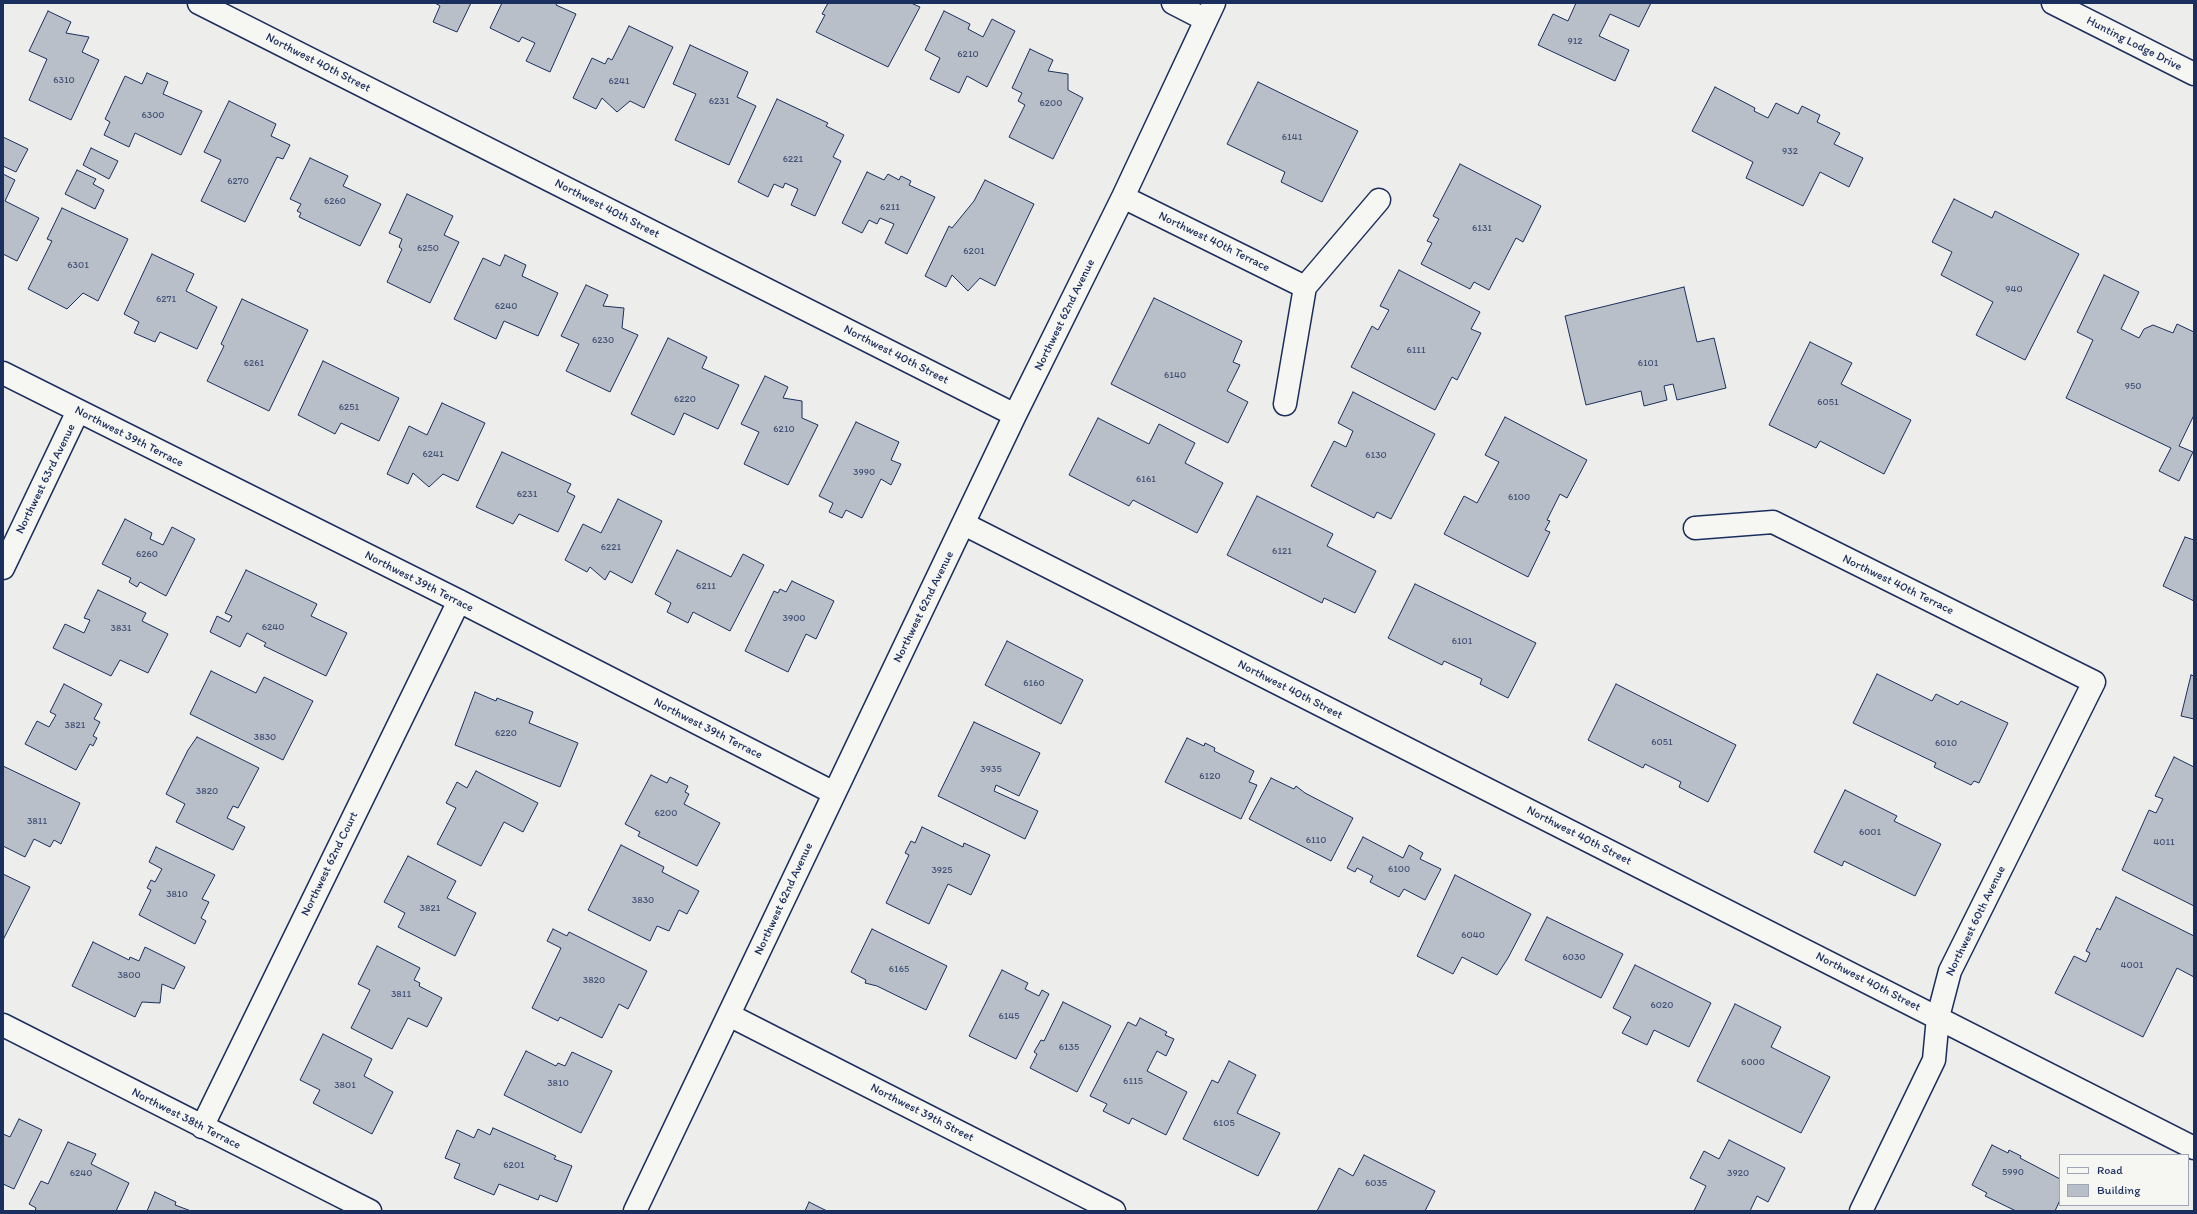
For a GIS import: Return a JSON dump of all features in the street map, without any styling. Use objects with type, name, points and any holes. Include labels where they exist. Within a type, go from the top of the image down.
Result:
[{"type":"street","name":"Northwest 40th Street","points":[[199,3],[1015,415]]},
{"type":"street","points":[[1173,3],[1210,11]]},
{"type":"street","name":"Hunting Lodge Drive","points":[[2053,3],[2194,74]]},
{"type":"street","name":"Northwest 62nd Avenue","points":[[635,1211],[1015,415],[1123,197],[1210,11]]},
{"type":"street","name":"Northwest 40th Terrace","points":[[1123,197],[1305,287]]},
{"type":"street","points":[[1286,404],[1305,287],[1379,200]]},
{"type":"street","name":"Northwest 39th Terrace","points":[[3,372],[459,601],[834,793]]},
{"type":"street","name":"Northwest 63rd Avenue","points":[[3,568],[78,411]]},
{"type":"street","name":"Northwest 40th Terrace","points":[[1695,528],[1773,522],[2094,682]]},
{"type":"street","name":"Northwest 40th Street","points":[[964,524],[2194,1148]]},
{"type":"street","name":"Northwest 62nd Court","points":[[202,1127],[459,601]]},
{"type":"street","name":"Northwest 60th Avenue","points":[[1861,1211],[1934,1060],[1938,1017],[1950,971],[2094,682]]},
{"type":"street","name":"Northwest 39th Street","points":[[729,1015],[1114,1211]]},
{"type":"street","name":"Northwest 38th Terrace","points":[[3,1025],[370,1211]]},
{"type":"building","points":[[435,3],[471,3],[457,32],[433,22],[440,6]]},
{"type":"building","points":[[502,3],[557,3],[556,5],[576,14],[550,72],[526,61],[535,43],[522,37],[519,42],[490,28]]},
{"type":"building","points":[[828,3],[911,3],[920,7],[888,67],[816,32],[825,15],[822,14]]},
{"type":"building","points":[[1576,3],[1651,3],[1639,27],[1610,14],[1599,36],[1629,50],[1615,81],[1538,45],[1553,14],[1568,21]]},
{"type":"building","points":[[48,11],[71,22],[66,33],[89,37],[82,52],[99,60],[71,120],[29,100],[47,59],[29,51]]},
{"type":"building","points":[[944,11],[970,24],[968,29],[983,37],[992,19],[1015,31],[987,87],[967,76],[959,93],[930,79],[940,58],[925,50]]},
{"type":"building","points":[[629,26],[673,47],[644,108],[630,101],[617,112],[602,98],[596,109],[573,98],[592,58],[605,64],[608,58],[612,60]]},
{"type":"building","points":[[690,45],[748,72],[737,97],[756,106],[729,165],[675,140],[696,94],[673,84]]},
{"type":"building","points":[[1030,49],[1053,60],[1048,71],[1068,74],[1068,90],[1083,98],[1053,159],[1009,137],[1025,105],[1018,101],[1022,93],[1012,88]]},
{"type":"building","points":[[147,73],[168,82],[163,94],[202,111],[181,155],[135,133],[129,147],[104,135],[110,122],[105,119],[125,76],[142,84]]},
{"type":"building","points":[[1258,82],[1358,131],[1322,202],[1281,182],[1285,172],[1227,144]]},
{"type":"building","points":[[1715,87],[1755,108],[1754,111],[1768,118],[1776,103],[1798,114],[1802,106],[1820,115],[1817,122],[1840,133],[1834,144],[1863,158],[1849,187],[1820,172],[1803,206],[1746,178],[1753,162],[1692,131]]},
{"type":"building","points":[[777,99],[828,123],[826,126],[844,135],[833,157],[841,161],[815,216],[791,205],[798,189],[785,183],[783,188],[774,184],[768,197],[738,182]]},
{"type":"building","points":[[229,101],[276,124],[271,136],[290,145],[283,159],[277,157],[245,222],[201,201],[221,160],[204,152]]},
{"type":"building","points":[[3,137],[28,149],[16,172],[3,166]]},
{"type":"building","points":[[91,148],[118,161],[109,179],[83,165]]},
{"type":"building","points":[[310,158],[348,176],[343,186],[381,204],[360,246],[299,217],[301,213],[297,211],[301,204],[290,199]]},
{"type":"building","points":[[1460,164],[1541,206],[1523,242],[1516,238],[1489,290],[1474,282],[1470,289],[1421,264],[1432,243],[1427,241],[1439,219],[1433,216]]},
{"type":"building","points":[[77,170],[96,179],[93,184],[104,190],[95,209],[65,194]]},
{"type":"building","points":[[867,172],[884,180],[888,174],[899,180],[901,176],[911,181],[909,185],[935,197],[907,254],[885,243],[894,224],[880,218],[877,224],[869,220],[862,233],[842,223]]},
{"type":"building","points":[[3,174],[15,180],[5,201],[39,218],[17,261],[3,254]]},
{"type":"building","points":[[985,180],[1034,204],[995,286],[980,278],[968,291],[952,275],[946,287],[925,276],[949,226],[952,228],[974,201]]},
{"type":"building","points":[[407,194],[453,216],[444,235],[459,242],[430,303],[387,282],[402,249],[399,247],[402,239],[389,233]]},
{"type":"building","points":[[1954,199],[1992,218],[1995,211],[2079,254],[2025,360],[1976,335],[1993,302],[1941,275],[1952,252],[1932,242]]},
{"type":"building","points":[[62,208],[128,239],[98,301],[83,293],[67,309],[28,289],[52,241],[47,239]]},
{"type":"building","points":[[152,254],[194,274],[186,291],[217,307],[197,349],[160,332],[155,342],[134,333],[139,322],[124,314]]},
{"type":"building","points":[[505,255],[526,265],[522,276],[558,293],[538,336],[504,321],[496,339],[454,319],[483,258],[500,266]]},
{"type":"building","points":[[1399,270],[1480,312],[1471,329],[1481,333],[1457,380],[1452,377],[1435,410],[1351,367],[1372,326],[1378,330],[1389,310],[1380,306]]},
{"type":"building","points":[[2104,275],[2139,292],[2121,329],[2139,338],[2144,329],[2153,325],[2173,333],[2177,324],[2194,332],[2194,415],[2179,446],[2193,452],[2179,481],[2159,471],[2171,448],[2066,398],[2093,340],[2077,332]]},
{"type":"building","points":[[586,285],[608,295],[603,306],[624,308],[622,328],[638,335],[610,392],[566,371],[579,344],[561,336]]},
{"type":"building","points":[[1684,287],[1697,342],[1714,338],[1726,388],[1677,400],[1673,384],[1664,386],[1667,400],[1644,406],[1641,391],[1586,405],[1565,316]]},
{"type":"building","points":[[1154,298],[1242,341],[1233,362],[1240,365],[1227,391],[1248,402],[1228,443],[1111,384]]},
{"type":"building","points":[[242,299],[308,330],[269,411],[207,381],[224,346],[221,344]]},
{"type":"building","points":[[668,338],[707,357],[702,368],[739,385],[718,429],[684,413],[674,435],[631,414]]},
{"type":"building","points":[[1810,342],[1852,363],[1841,384],[1911,420],[1884,474],[1820,441],[1816,448],[1769,425]]},
{"type":"building","points":[[323,361],[399,398],[379,441],[341,423],[335,434],[298,415]]},
{"type":"building","points":[[765,376],[788,387],[783,398],[802,401],[802,418],[818,425],[788,485],[744,464],[759,432],[741,424]]},
{"type":"building","points":[[1353,392],[1435,434],[1391,519],[1377,512],[1374,518],[1311,486],[1334,441],[1346,447],[1353,431],[1338,423]]},
{"type":"building","points":[[442,403],[485,423],[458,481],[443,474],[429,487],[413,473],[408,484],[387,474],[409,426],[427,435]]},
{"type":"building","points":[[1505,417],[1587,460],[1567,498],[1560,494],[1547,520],[1550,521],[1545,530],[1550,532],[1528,577],[1444,534],[1464,496],[1477,503],[1499,462],[1485,455]]},
{"type":"building","points":[[1098,418],[1149,444],[1159,424],[1195,443],[1185,463],[1223,483],[1197,533],[1133,500],[1129,506],[1069,475]]},
{"type":"building","points":[[856,422],[899,442],[891,460],[901,464],[891,485],[881,479],[862,518],[846,510],[842,518],[829,512],[833,503],[819,496]]},
{"type":"building","points":[[502,452],[571,484],[567,492],[575,496],[558,532],[519,514],[513,524],[476,507]]},
{"type":"building","points":[[1257,496],[1333,534],[1327,546],[1376,571],[1355,613],[1324,598],[1322,603],[1227,555]]},
{"type":"building","points":[[618,499],[662,521],[632,583],[610,571],[605,580],[590,567],[587,572],[565,560],[583,524],[601,533]]},
{"type":"building","points":[[125,519],[152,533],[150,539],[163,545],[172,527],[195,539],[166,596],[140,582],[137,587],[129,582],[131,578],[102,564]]},
{"type":"building","points":[[2185,537],[2194,540],[2194,601],[2163,586]]},
{"type":"building","points":[[677,550],[731,577],[743,554],[764,565],[730,631],[693,612],[688,623],[667,612],[671,603],[655,594]]},
{"type":"building","points":[[246,570],[317,604],[311,616],[347,633],[326,676],[264,646],[266,643],[247,633],[240,647],[210,632],[217,616],[229,622],[232,616],[225,613]]},
{"type":"building","points":[[792,581],[834,601],[816,639],[806,634],[788,672],[745,651],[774,591],[778,593],[780,589],[786,592]]},
{"type":"building","points":[[1415,584],[1536,643],[1508,698],[1480,684],[1482,679],[1444,661],[1442,665],[1388,638]]},
{"type":"building","points":[[98,590],[146,613],[142,621],[168,634],[148,673],[120,660],[111,676],[53,648],[65,624],[84,633],[90,620],[84,618]]},
{"type":"building","points":[[1007,641],[1083,680],[1061,724],[985,685]]},
{"type":"building","points":[[211,671],[256,693],[264,677],[313,701],[283,760],[190,714]]},
{"type":"building","points":[[1877,674],[1932,701],[1936,694],[1958,705],[1961,701],[2008,723],[1979,783],[1974,781],[1971,785],[1934,767],[1936,763],[1853,723]]},
{"type":"building","points":[[2191,675],[2194,676],[2194,719],[2181,716]]},
{"type":"building","points":[[64,684],[102,704],[94,719],[100,722],[93,736],[97,738],[93,746],[90,744],[76,770],[25,744],[37,721],[49,727],[56,715],[50,712]]},
{"type":"building","points":[[1616,684],[1736,745],[1708,802],[1679,787],[1681,782],[1645,764],[1643,768],[1588,740]]},
{"type":"building","points":[[475,692],[496,701],[497,698],[533,712],[529,723],[578,743],[560,787],[455,745]]},
{"type":"building","points":[[974,722],[1040,753],[1019,796],[996,785],[994,791],[1038,811],[1025,839],[938,796]]},
{"type":"building","points":[[197,737],[259,768],[238,808],[233,806],[227,818],[245,827],[233,850],[176,822],[185,804],[166,794],[188,750]]},
{"type":"building","points":[[1187,738],[1204,746],[1205,743],[1215,748],[1214,751],[1254,771],[1249,782],[1257,785],[1241,819],[1165,782]]},
{"type":"building","points":[[2174,757],[2194,767],[2194,906],[2122,870],[2149,810],[2156,813],[2163,799],[2155,796]]},
{"type":"building","points":[[3,766],[80,803],[61,844],[54,840],[50,847],[34,839],[25,857],[3,846]]},
{"type":"building","points":[[476,771],[538,803],[523,832],[504,822],[481,866],[437,844],[456,808],[446,803],[457,782],[467,788]]},
{"type":"building","points":[[651,775],[667,783],[670,777],[688,786],[685,792],[689,794],[684,804],[720,823],[697,866],[638,836],[640,832],[625,824]]},
{"type":"building","points":[[1271,778],[1294,789],[1296,786],[1305,793],[1353,818],[1331,861],[1249,819]]},
{"type":"building","points":[[1845,790],[1897,816],[1894,821],[1941,844],[1915,896],[1844,861],[1842,866],[1814,852]]},
{"type":"building","points":[[922,827],[963,847],[964,843],[990,855],[971,895],[948,884],[929,924],[886,903],[909,855],[905,853],[911,841],[915,843]]},
{"type":"building","points":[[1363,837],[1403,858],[1409,845],[1423,853],[1420,859],[1441,869],[1425,900],[1404,889],[1399,897],[1370,882],[1373,876],[1357,868],[1355,872],[1347,868]]},
{"type":"building","points":[[621,845],[664,867],[662,872],[699,891],[687,914],[679,910],[669,931],[657,926],[650,941],[588,910]]},
{"type":"building","points":[[156,847],[215,875],[202,899],[209,902],[201,918],[206,921],[195,944],[139,915],[151,890],[147,888],[151,880],[155,882],[162,869],[149,862]]},
{"type":"building","points":[[408,856],[456,881],[447,898],[476,913],[455,956],[398,927],[405,913],[384,902]]},
{"type":"building","points":[[3,874],[30,887],[3,940]]},
{"type":"building","points":[[1455,875],[1531,914],[1508,958],[1497,975],[1462,957],[1453,974],[1417,956]]},
{"type":"building","points":[[2116,897],[2194,936],[2194,977],[2177,968],[2143,1037],[2055,993],[2074,956],[2086,962],[2090,953],[2086,951],[2097,928],[2100,930]]},
{"type":"building","points":[[1547,917],[1623,954],[1601,998],[1525,960]]},
{"type":"building","points":[[553,929],[567,936],[569,932],[647,971],[628,1009],[619,1004],[602,1038],[560,1017],[558,1021],[532,1008],[561,948],[547,941]]},
{"type":"building","points":[[872,929],[947,966],[926,1010],[877,986],[865,983],[866,980],[851,972]]},
{"type":"building","points":[[93,942],[129,960],[130,957],[139,961],[145,947],[185,967],[174,989],[162,984],[160,1003],[142,1002],[135,1017],[72,986]]},
{"type":"building","points":[[377,946],[420,968],[414,980],[420,983],[419,986],[442,998],[427,1027],[408,1018],[392,1049],[351,1028],[370,990],[358,984]]},
{"type":"building","points":[[1635,965],[1711,1003],[1689,1047],[1654,1030],[1647,1045],[1622,1033],[1631,1017],[1613,1008]]},
{"type":"building","points":[[1002,970],[1028,983],[1025,989],[1039,996],[1042,990],[1049,994],[1016,1059],[969,1036]]},
{"type":"building","points":[[1063,1002],[1111,1026],[1077,1092],[1030,1068],[1037,1054],[1034,1052],[1041,1040],[1044,1041]]},
{"type":"building","points":[[1735,1004],[1781,1027],[1771,1047],[1830,1077],[1801,1133],[1697,1081]]},
{"type":"building","points":[[1140,1018],[1167,1032],[1165,1035],[1174,1039],[1166,1056],[1157,1051],[1147,1071],[1187,1092],[1166,1135],[1132,1118],[1129,1124],[1103,1111],[1107,1104],[1090,1096],[1128,1022],[1136,1026]]},
{"type":"building","points":[[323,1034],[372,1059],[364,1076],[393,1092],[372,1134],[313,1103],[320,1090],[300,1080]]},
{"type":"building","points":[[526,1051],[556,1066],[558,1063],[565,1066],[572,1052],[612,1071],[581,1133],[504,1095]]},
{"type":"building","points":[[1229,1061],[1256,1075],[1237,1113],[1280,1133],[1258,1176],[1183,1139],[1212,1080],[1218,1083]]},
{"type":"building","points":[[19,1119],[42,1130],[14,1189],[3,1184],[3,1134],[10,1137]]},
{"type":"building","points":[[493,1128],[556,1156],[554,1159],[572,1166],[557,1202],[540,1195],[538,1200],[499,1184],[494,1195],[454,1178],[460,1164],[445,1158],[457,1130],[474,1138],[478,1129],[490,1135]]},
{"type":"building","points":[[1729,1140],[1785,1168],[1768,1202],[1757,1196],[1750,1211],[1694,1211],[1706,1186],[1690,1178],[1704,1151],[1719,1159]]},
{"type":"building","points":[[68,1142],[96,1154],[91,1164],[129,1183],[116,1211],[35,1211],[36,1208],[29,1204],[41,1181],[48,1184]]},
{"type":"building","points":[[1992,1145],[2008,1153],[2009,1150],[2021,1156],[2020,1158],[2059,1178],[2059,1202],[2055,1211],[2016,1211],[1985,1196],[1987,1193],[1972,1185]]},
{"type":"building","points":[[1364,1155],[1435,1191],[1425,1211],[1317,1211],[1339,1168],[1353,1176]]},
{"type":"building","points":[[155,1192],[176,1202],[175,1205],[191,1211],[147,1211]]},
{"type":"building","points":[[809,1202],[827,1211],[805,1211]]}]
